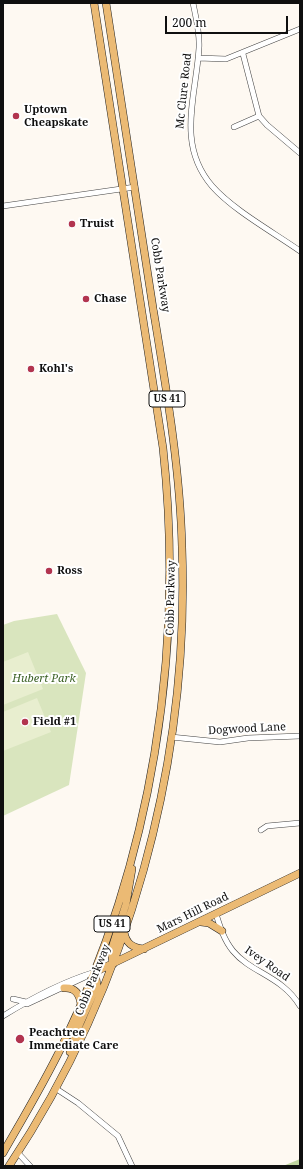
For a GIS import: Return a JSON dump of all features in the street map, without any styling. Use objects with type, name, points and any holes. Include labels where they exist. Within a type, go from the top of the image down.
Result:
[{"type":"main road","name":"Cobb Parkway","points":[[3,1153],[52,1067],[95,972],[115,915],[134,852],[148,793],[160,721],[168,646],[170,566],[167,493],[163,448],[94,3]]},
{"type":"main road","name":"Cobb Parkway","points":[[9,1166],[67,1065],[89,1020],[113,964],[156,821],[171,736],[178,677],[183,563],[180,503],[171,423],[106,3]]},
{"type":"main road","points":[[113,964],[111,951],[126,904],[134,852]]},
{"type":"main road","name":"Mars Hill Road","points":[[95,972],[300,873]]},
{"type":"main road","points":[[201,922],[209,923],[222,931]]},
{"type":"main road","points":[[124,931],[126,940],[131,946],[145,949]]},
{"type":"main road","points":[[67,1065],[77,1030],[97,985],[95,972]]},
{"type":"main road","points":[[64,988],[75,990],[79,996],[81,1005]]},
{"type":"street","name":"Mc Clure Road","points":[[193,3],[198,32],[198,58],[189,132],[195,159],[201,172],[212,187],[231,204],[300,251]]},
{"type":"street","points":[[198,58],[226,60],[243,54],[286,33],[300,29]]},
{"type":"street","points":[[243,54],[259,116],[267,125],[300,153]]},
{"type":"street","points":[[234,127],[259,116]]},
{"type":"street","points":[[3,206],[135,187]]},
{"type":"street","name":"Dogwood Lane","points":[[171,736],[220,742],[248,738],[300,736]]},
{"type":"street","points":[[261,830],[267,826],[300,823]]},
{"type":"street","name":"Ivey Road","points":[[216,914],[222,931],[236,954],[281,984],[300,1006]]},
{"type":"street","points":[[17,1008],[64,988],[95,972]]},
{"type":"street","points":[[3,1016],[26,1002],[75,978],[95,972]]},
{"type":"street","points":[[13,999],[26,1002]]},
{"type":"street","points":[[55,1088],[78,1104],[118,1136],[132,1166]]},
{"type":"street","points":[[18,1152],[30,1166]]},
{"type":"green space","name":"Hubert Park","points":[[57,614],[86,673],[69,785],[3,816],[3,625],[14,621]]},
{"type":"green space","points":[[28,652],[43,689],[3,705],[3,662]]},
{"type":"green space","name":"Field #1","points":[[37,698],[51,732],[3,751],[3,712]]},
{"type":"green space","points":[[300,1159],[300,1166],[283,1166]]},
{"type":"place","name":"Uptown Cheapskate","points":[[16,116]]},
{"type":"place","name":"Truist","points":[[72,224]]},
{"type":"place","name":"Chase","points":[[86,299]]},
{"type":"place","name":"Kohl's","points":[[31,369]]},
{"type":"place","name":"Ross","points":[[49,571]]},
{"type":"place","name":"Field #1","points":[[25,722]]},
{"type":"place","name":"Peachtree Immediate Care","points":[[20,1039]]}]
